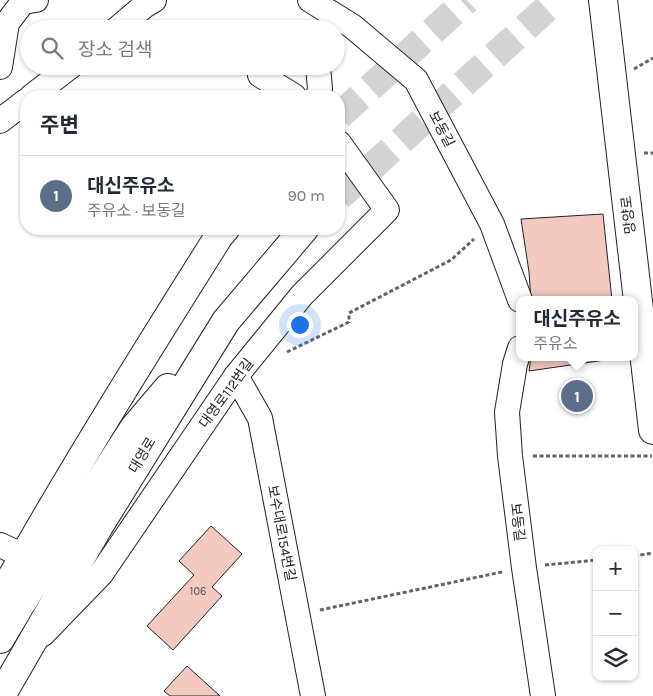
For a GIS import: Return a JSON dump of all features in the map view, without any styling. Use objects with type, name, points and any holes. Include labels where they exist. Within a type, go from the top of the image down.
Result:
[{"type":"main road","name":"망양로","points":[[603,0],[637,296]]},
{"type":"main road","points":[[0,639],[9,603],[12,551],[157,335],[220,235]]},
{"type":"main road","name":"대영로","points":[[1,696],[99,526],[226,321],[299,235]]},
{"type":"main road","name":"망양로","points":[[638,301],[653,430]]},
{"type":"main road","points":[[9,603],[134,428],[226,321]]},
{"type":"street","points":[[0,67],[7,23],[23,2],[36,0]]},
{"type":"street","points":[[128,20],[154,0]]},
{"type":"street","name":"보동길","points":[[316,12],[337,20]]},
{"type":"street","name":"보동길","points":[[345,23],[352,26],[416,80],[492,224],[519,296]]},
{"type":"street","points":[[40,90],[60,75]]},
{"type":"street","points":[[260,75],[284,90]]},
{"type":"street","points":[[319,75],[320,90]]},
{"type":"street","points":[[0,120],[20,105]]},
{"type":"street","name":"대영로112번길","points":[[26,652],[101,574],[236,376],[302,295],[387,210],[345,151]]},
{"type":"street","name":"보동길","points":[[516,361],[508,412],[510,456],[543,696]]},
{"type":"street","name":"보수대로154번길","points":[[236,376],[260,418],[313,696]]},
{"type":"path","points":[[279,355],[349,322],[349,314],[451,260],[492,224]]},
{"type":"path","points":[[510,456],[653,456]]},
{"type":"path","points":[[638,556],[653,554]]},
{"type":"path","points":[[298,614],[524,568],[593,560]]},
{"type":"building","points":[[603,214],[612,296],[531,296],[521,219]]},
{"type":"building","points":[[530,361],[598,361],[529,371]]},
{"type":"building","points":[[211,526],[242,554],[212,587],[222,596],[173,650],[147,626],[194,575],[179,561]]},
{"type":"building","points":[[187,666],[220,696],[170,696],[164,691]]},
{"type":"tunnel","points":[[345,111],[467,0]]},
{"type":"tunnel","points":[[345,192],[556,0]]},
{"type":"place","name":"대신주유소","points":[[577,396]]}]
